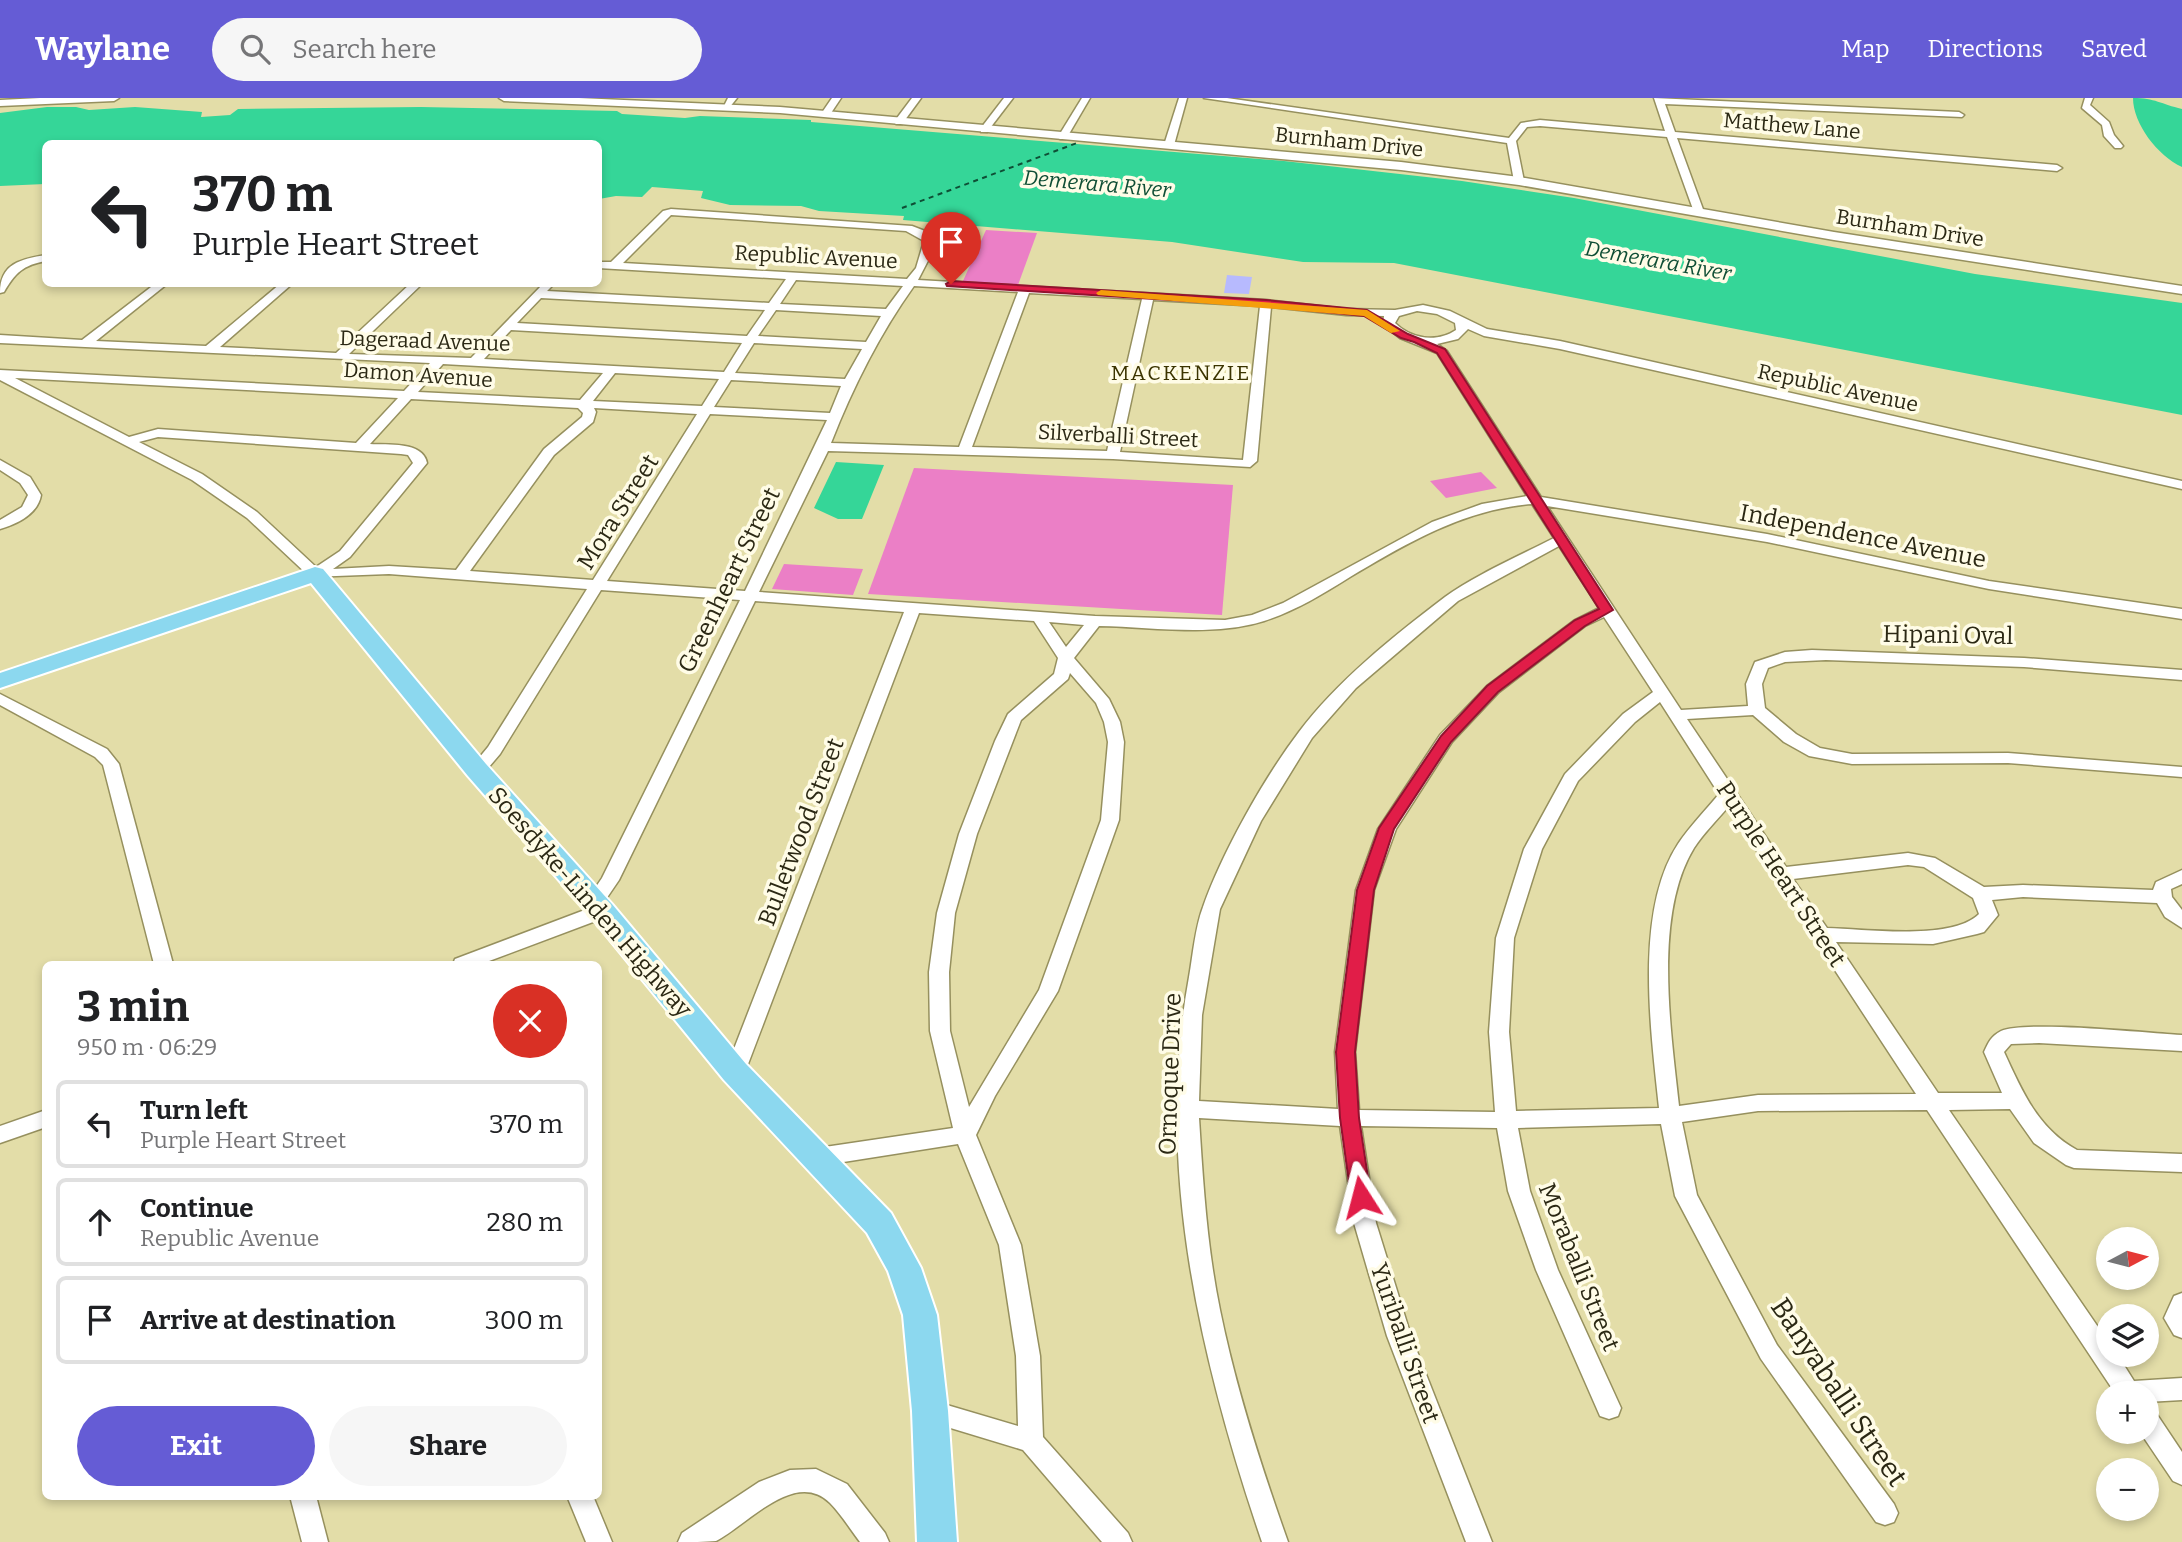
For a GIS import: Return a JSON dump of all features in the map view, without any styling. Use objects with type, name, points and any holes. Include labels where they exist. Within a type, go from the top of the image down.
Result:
[{"type":"main road","points":[[0,681],[316,574]]},
{"type":"main road","name":"Soesdyke-Linden Highway","points":[[316,574],[477,770],[598,907],[735,1072],[879,1223],[904,1268],[919,1315],[930,1411],[937,1542]]},
{"type":"street","points":[[0,103],[114,98]]},
{"type":"street","name":"Burnham Drive","points":[[504,98],[730,102],[984,131],[1319,158],[1519,181],[2182,290]]},
{"type":"street","points":[[826,114],[837,98]]},
{"type":"street","points":[[899,122],[917,98]]},
{"type":"street","points":[[984,131],[1009,98]]},
{"type":"street","points":[[1063,137],[1086,98]]},
{"type":"street","points":[[1170,145],[1183,98]]},
{"type":"street","points":[[1208,98],[1511,141],[1519,181]]},
{"type":"street","points":[[2090,98],[2085,106],[2106,124],[2109,136],[2118,146]]},
{"type":"street","points":[[1699,212],[1659,100],[1959,115]]},
{"type":"street","name":"Matthew Lane","points":[[1511,141],[1524,125],[1540,123],[2057,168]]},
{"type":"street","name":"Greenheart Street","points":[[598,907],[823,447],[849,383],[889,313],[924,261],[929,240],[921,233],[908,228],[667,213],[615,265]]},
{"type":"street","points":[[0,290],[6,274],[21,264],[42,259]]},
{"type":"street","name":"Republic Avenue","points":[[602,265],[1266,303],[1367,313],[1431,309],[1454,316],[1484,332],[1560,345],[2182,485]]},
{"type":"street","name":"Mora Street","points":[[477,770],[494,750],[708,411],[751,338],[794,275]]},
{"type":"street","points":[[83,345],[157,287]]},
{"type":"street","points":[[209,350],[282,287]]},
{"type":"street","points":[[339,357],[413,287]]},
{"type":"street","points":[[474,362],[545,287]]},
{"type":"street","points":[[964,451],[1026,288]]},
{"type":"street","points":[[539,294],[889,313]]},
{"type":"street","points":[[1113,455],[1148,296]]},
{"type":"street","name":"Silverballi Street","points":[[823,447],[1113,455],[1231,464],[1250,461],[1266,303]]},
{"type":"street","name":"Republic Avenue","points":[[1367,313],[1394,331],[1418,340],[1484,332]]},
{"type":"street","points":[[1394,331],[1389,324],[1389,318],[1395,313]]},
{"type":"street","points":[[1418,340],[1441,351],[1462,331],[1461,321]]},
{"type":"street","points":[[507,326],[869,346]]},
{"type":"street","name":"Dageraad Avenue","points":[[0,339],[339,357],[440,359],[849,383]]},
{"type":"street","name":"Purple Heart Street","points":[[1441,351],[1606,610],[1931,1102],[2121,1381]]},
{"type":"street","points":[[358,449],[440,359]]},
{"type":"street","points":[[459,576],[550,452],[588,419],[590,412],[583,405],[612,369]]},
{"type":"street","points":[[0,374],[197,477],[252,515],[316,574],[390,570],[750,597]]},
{"type":"street","name":"Damon Avenue","points":[[0,374],[834,417]]},
{"type":"street","points":[[128,440],[158,433],[412,452],[419,457],[420,463],[345,554],[316,574]]},
{"type":"street","points":[[0,464],[19,474],[34,488],[36,498],[31,508],[0,525]]},
{"type":"street","points":[[0,479],[19,474]]},
{"type":"street","name":"Independence Avenue","points":[[750,597],[1095,621],[1202,625],[1243,623],[1290,608],[1383,552],[1453,519],[1513,500],[1535,500],[1767,538],[1989,584],[2182,614]]},
{"type":"street","name":"Ornoque Drive","points":[[1275,1542],[1245,1456],[1208,1310],[1194,1211],[1188,1109],[1192,1015],[1211,909],[1252,821],[1305,736],[1350,685],[1454,598],[1560,540]]},
{"type":"street","name":"Bulletwood Street","points":[[735,1072],[913,608]]},
{"type":"street","name":"Yuriballi Street","points":[[1479,1542],[1399,1336],[1365,1223],[1349,1118],[1345,1052],[1365,890],[1387,828],[1446,739],[1493,689],[1580,623],[1606,610]]},
{"type":"street","points":[[965,1135],[987,1092],[1048,991],[1110,820],[1116,742],[1112,722],[1103,702],[1066,658],[1037,615]]},
{"type":"street","points":[[1031,1441],[1028,1356],[1010,1245],[965,1135],[940,1031],[939,972],[946,913],[968,834],[1003,741],[1014,718],[1062,676],[1066,658],[1095,621]]},
{"type":"street","name":"Hipani Oval","points":[[1757,710],[1754,684],[1761,665],[1772,659],[1805,656],[1973,658],[2182,675]]},
{"type":"street","name":"Moraballi Street","points":[[1609,1408],[1547,1270],[1519,1191],[1506,1120],[1499,1032],[1505,938],[1533,849],[1571,778],[1629,718],[1661,693]]},
{"type":"street","points":[[0,699],[101,753],[111,764],[163,961]]},
{"type":"street","points":[[1677,715],[1757,710],[1790,737],[1815,752],[1852,759],[2008,758],[2182,772]]},
{"type":"street","name":"Banyaballi Street","points":[[1728,794],[1685,847],[1663,903],[1658,984],[1670,1116],[1686,1196],[1769,1352],[1885,1513]]},
{"type":"street","points":[[1781,874],[1908,859],[1928,862],[1981,894],[2023,891],[2163,897]]},
{"type":"street","points":[[2182,876],[2162,886],[2163,897],[2172,912],[2182,921]]},
{"type":"street","points":[[1821,935],[1933,937],[1977,927],[1989,915],[1981,894]]},
{"type":"street","points":[[469,961],[598,907]]},
{"type":"street","points":[[2182,1044],[2039,1035],[2007,1037],[1998,1043],[1994,1052],[2016,1101],[2042,1137],[2074,1159],[2182,1163]]},
{"type":"street","points":[[1188,1109],[1349,1118],[1506,1120],[1670,1116],[1758,1103],[2016,1101]]},
{"type":"street","points":[[0,1135],[42,1119]]},
{"type":"street","points":[[818,1157],[965,1135]]},
{"type":"street","points":[[2182,1303],[2176,1318],[2182,1328]]},
{"type":"street","points":[[2159,1391],[2182,1389]]},
{"type":"street","points":[[930,1411],[1031,1441],[1119,1542]]},
{"type":"street","points":[[2159,1439],[2182,1473]]},
{"type":"street","points":[[691,1542],[768,1491],[790,1482],[816,1481],[838,1493],[876,1542]]},
{"type":"street","points":[[304,1500],[315,1542]]},
{"type":"street","points":[[582,1500],[599,1542]]},
{"type":"shaded area","points":[[986,230],[1037,233],[1018,285],[963,281]]},
{"type":"shaded area","points":[[914,468],[1233,485],[1222,615],[868,594]]},
{"type":"shaded area","points":[[1481,472],[1497,488],[1446,498],[1430,481]]},
{"type":"shaded area","points":[[784,564],[863,569],[853,595],[772,589]]},
{"type":"water","points":[[2133,98],[2153,100],[2182,109],[2182,167],[2164,155],[2148,138],[2137,118]]},
{"type":"water","name":"Demerara River","points":[[47,107],[89,110],[135,107],[202,112],[201,117],[230,115],[238,109],[421,107],[617,111],[622,114],[685,118],[700,116],[811,120],[1284,161],[1462,181],[1574,198],[1975,274],[2182,303],[2182,415],[1394,263],[1303,262],[1172,242],[903,220],[904,216],[819,211],[801,206],[730,205],[701,198],[703,191],[652,187],[642,197],[602,198],[602,140],[42,140],[42,184],[0,186],[0,113]]},
{"type":"water","points":[[836,462],[884,465],[862,519],[838,519],[814,508]]},
{"type":"building","points":[[1227,275],[1252,277],[1249,294],[1224,293]]},
{"type":"ferry route","points":[[902,208],[1077,143]]},
{"type":"slow traffic","points":[[1101,293],[1266,303],[1367,313],[1395,331]]},
{"type":"district","name":"MACKENZIE","points":[[1181,373]]},
{"type":"route","points":[[951,284],[1266,303],[1367,313],[1394,331],[1441,351],[1606,610],[1580,623],[1493,689],[1446,739],[1387,828],[1365,890],[1345,1052],[1349,1118],[1361,1197]]}]
